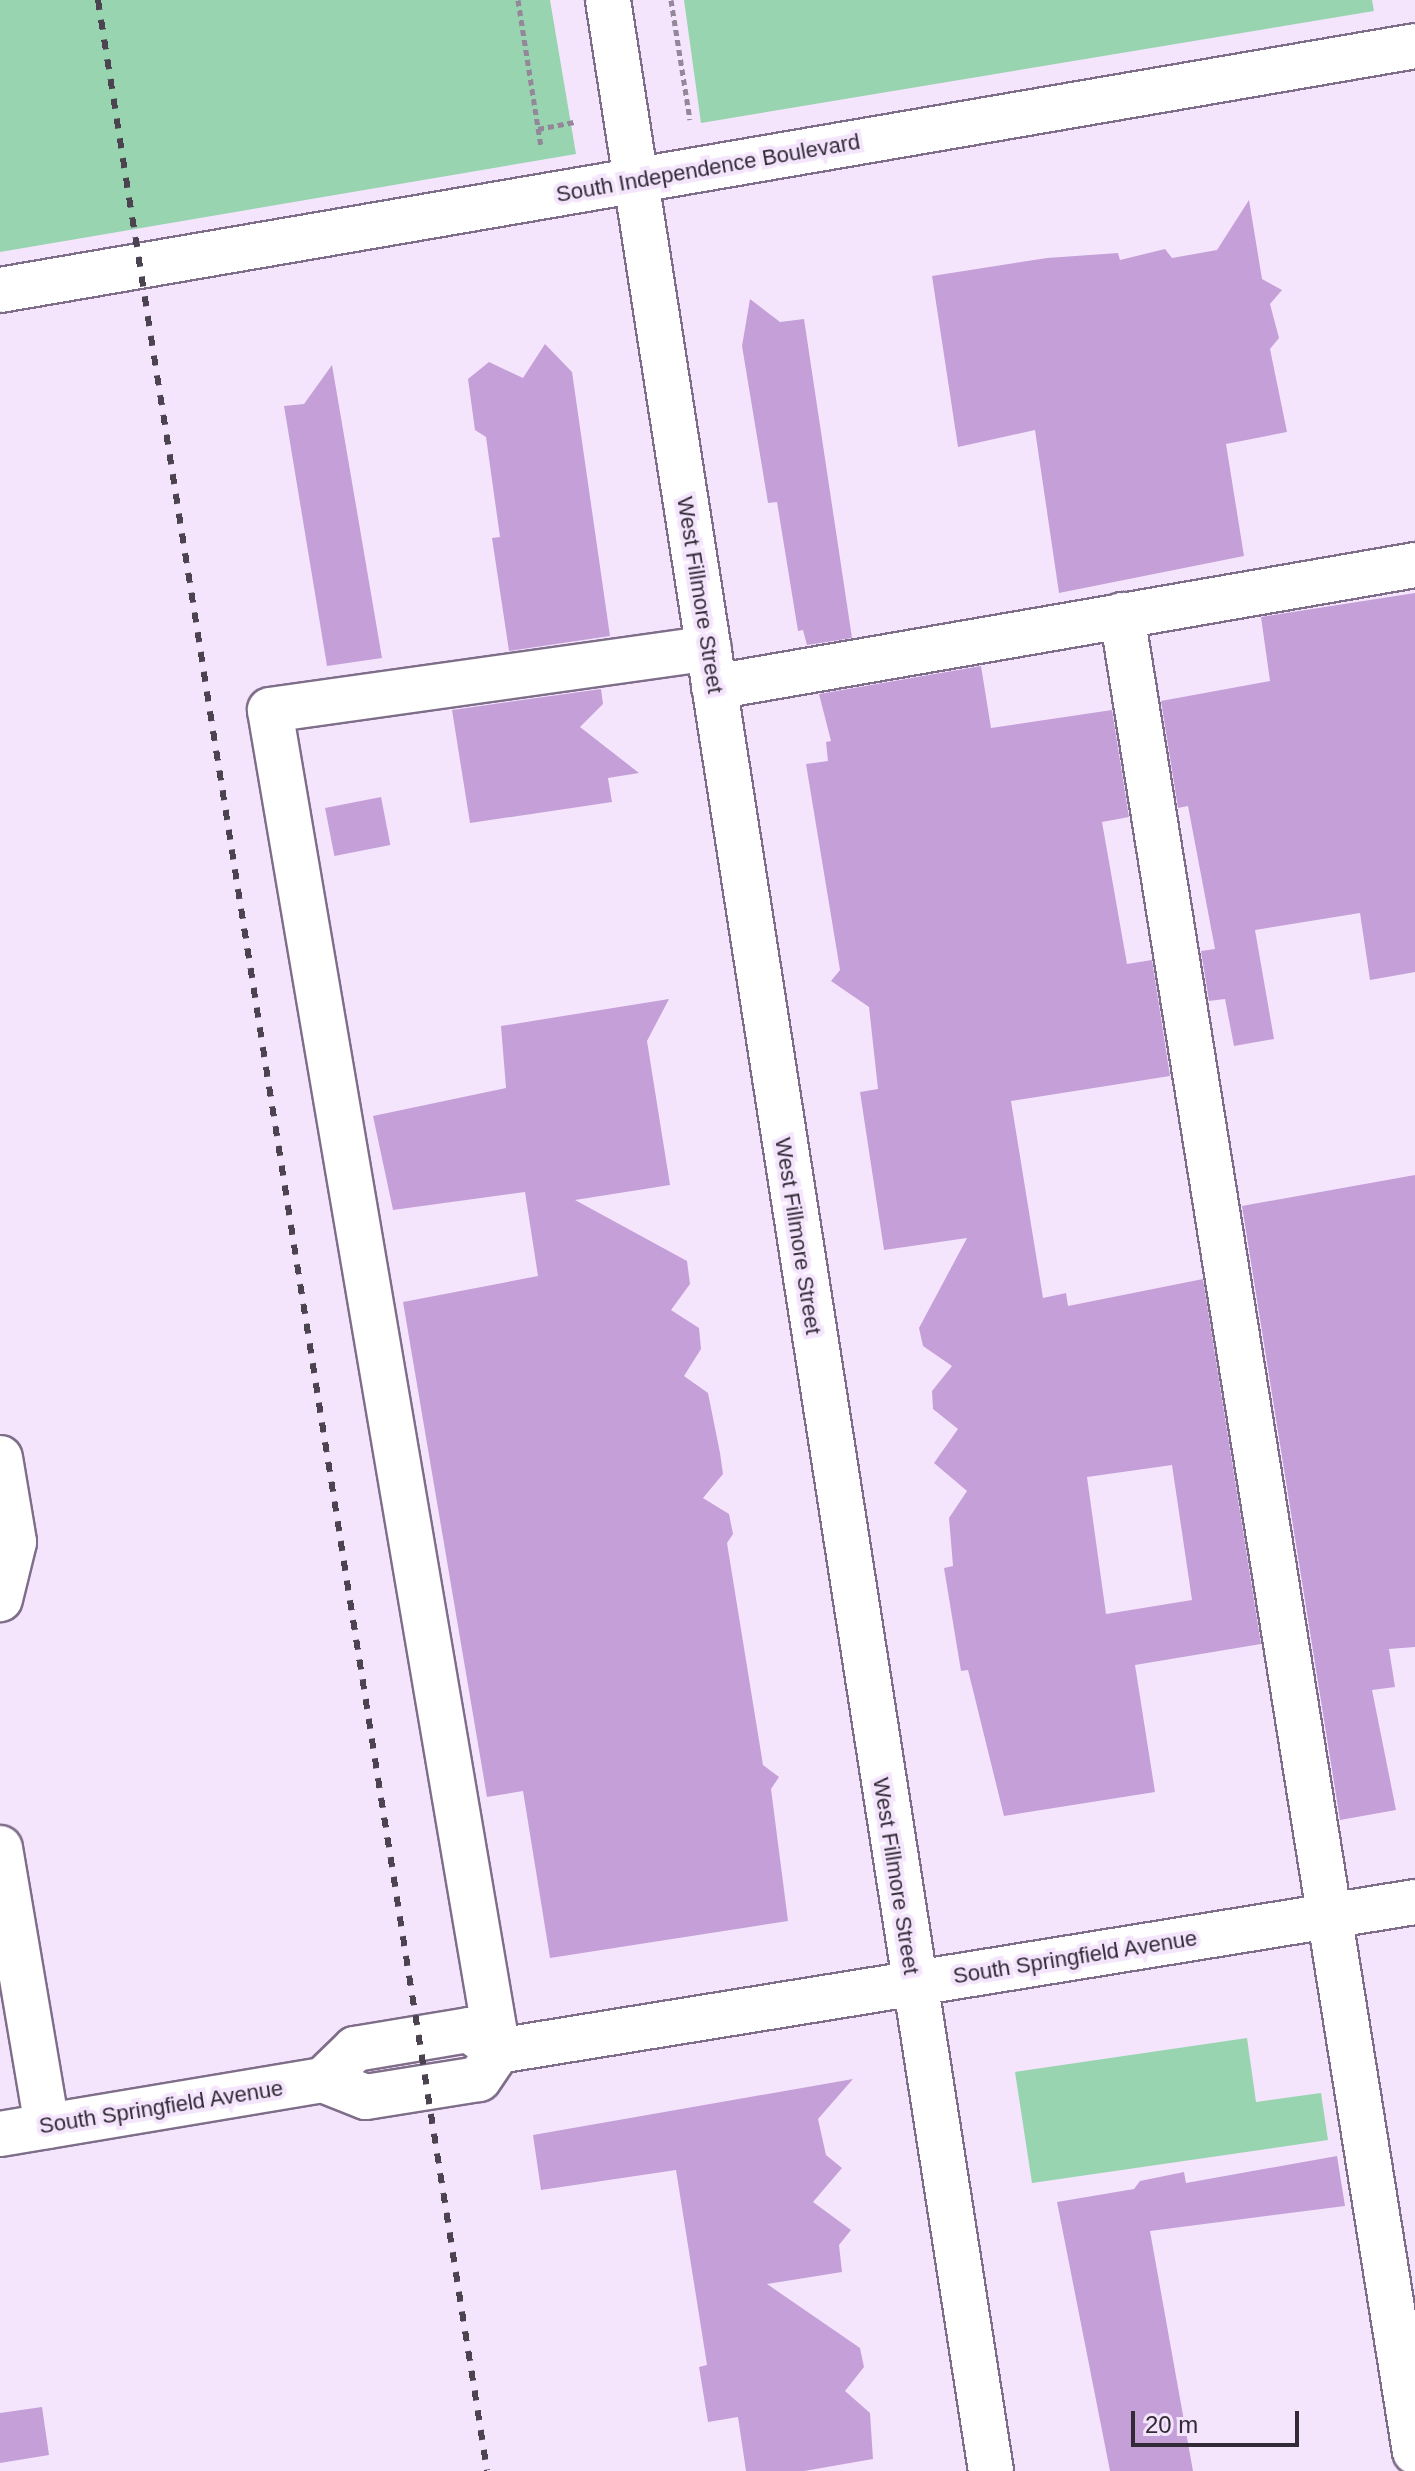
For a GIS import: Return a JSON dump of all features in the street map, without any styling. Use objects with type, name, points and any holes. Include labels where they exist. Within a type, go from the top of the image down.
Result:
[{"type":"street","name":"West Fillmore Street","points":[[608,0],[913,1984],[991,2471]]},
{"type":"street","name":"South Independence Boulevard","points":[[0,290],[1415,46]]},
{"type":"street","points":[[498,2051],[270,710],[712,667],[1122,615],[1415,565]]},
{"type":"street","points":[[1122,615],[1415,2452]]},
{"type":"street","points":[[0,1458],[14,1542],[0,1599]]},
{"type":"street","points":[[0,1848],[47,2126]]},
{"type":"street","name":"South Springfield Avenue","points":[[0,2134],[323,2080],[366,2097],[394,2093],[479,2079],[498,2051],[1415,1902]]},
{"type":"path","points":[[518,0],[542,160]]},
{"type":"path","points":[[671,0],[691,129]]},
{"type":"path","points":[[538,129],[575,122]]},
{"type":"green space","points":[[0,0],[550,0],[576,154],[0,252]]},
{"type":"green space","points":[[684,0],[1372,0],[1374,11],[701,123]]},
{"type":"green space","points":[[1247,2038],[1256,2102],[1321,2093],[1328,2140],[1032,2183],[1015,2072]]},
{"type":"building","points":[[1249,200],[1262,279],[1282,290],[1270,304],[1279,338],[1270,349],[1287,432],[1226,444],[1244,556],[1059,593],[1035,430],[958,447],[932,276],[1047,258],[1118,253],[1120,260],[1165,249],[1172,258],[1217,250]]},
{"type":"building","points":[[750,299],[780,322],[804,319],[852,638],[807,645],[803,630],[798,631],[777,502],[768,503],[742,346]]},
{"type":"building","points":[[545,344],[572,372],[610,636],[509,651],[492,538],[500,537],[486,437],[475,430],[468,379],[489,362],[523,378]]},
{"type":"building","points":[[332,365],[382,658],[327,666],[284,406],[304,404]]},
{"type":"building","points":[[1415,593],[1415,972],[1370,980],[1360,913],[1255,930],[1274,1039],[1234,1046],[1225,999],[1209,1001],[1201,951],[1215,949],[1188,806],[1178,808],[1161,701],[1270,681],[1261,617]]},
{"type":"building","points":[[981,666],[991,728],[1112,710],[1129,817],[1102,822],[1127,964],[1152,960],[1170,1076],[1011,1101],[1043,1298],[1066,1293],[1068,1306],[1203,1279],[1261,1644],[1135,1665],[1155,1792],[1004,1816],[968,1670],[961,1671],[944,1568],[953,1566],[949,1518],[967,1491],[934,1463],[958,1429],[933,1409],[932,1391],[952,1366],[923,1346],[919,1328],[967,1238],[884,1250],[860,1092],[878,1089],[869,1007],[831,981],[840,970],[806,764],[828,761],[826,742],[831,741],[819,694]],"holes":[[[1172,1465],[1192,1600],[1106,1614],[1087,1477]]]},
{"type":"building","points":[[601,689],[603,704],[580,727],[639,773],[608,778],[612,802],[470,823],[452,710]]},
{"type":"building","points":[[381,797],[390,845],[334,856],[325,808]]},
{"type":"building","points":[[669,999],[647,1041],[670,1185],[575,1200],[687,1261],[690,1284],[671,1310],[699,1328],[701,1349],[684,1376],[708,1393],[720,1453],[723,1474],[703,1498],[729,1514],[733,1534],[727,1543],[763,1765],[779,1777],[771,1789],[788,1921],[550,1958],[523,1791],[487,1797],[403,1302],[538,1276],[525,1192],[393,1210],[373,1116],[506,1088],[501,1026]]},
{"type":"building","points":[[1415,1175],[1415,1647],[1389,1649],[1395,1687],[1372,1690],[1396,1810],[1340,1820],[1242,1206]]},
{"type":"building","points":[[853,2079],[818,2119],[826,2155],[842,2168],[813,2202],[851,2230],[839,2245],[842,2272],[767,2284],[860,2348],[864,2367],[845,2391],[870,2413],[873,2459],[804,2471],[746,2471],[738,2417],[708,2422],[699,2367],[707,2365],[676,2170],[541,2190],[533,2135]]},
{"type":"building","points":[[1337,2156],[1345,2206],[1150,2231],[1193,2471],[1110,2471],[1057,2202],[1134,2189],[1140,2181],[1184,2172],[1186,2183]]},
{"type":"building","points":[[42,2407],[49,2455],[0,2463],[0,2413]]},
{"type":"railway","points":[[98,0],[487,2471]]}]
